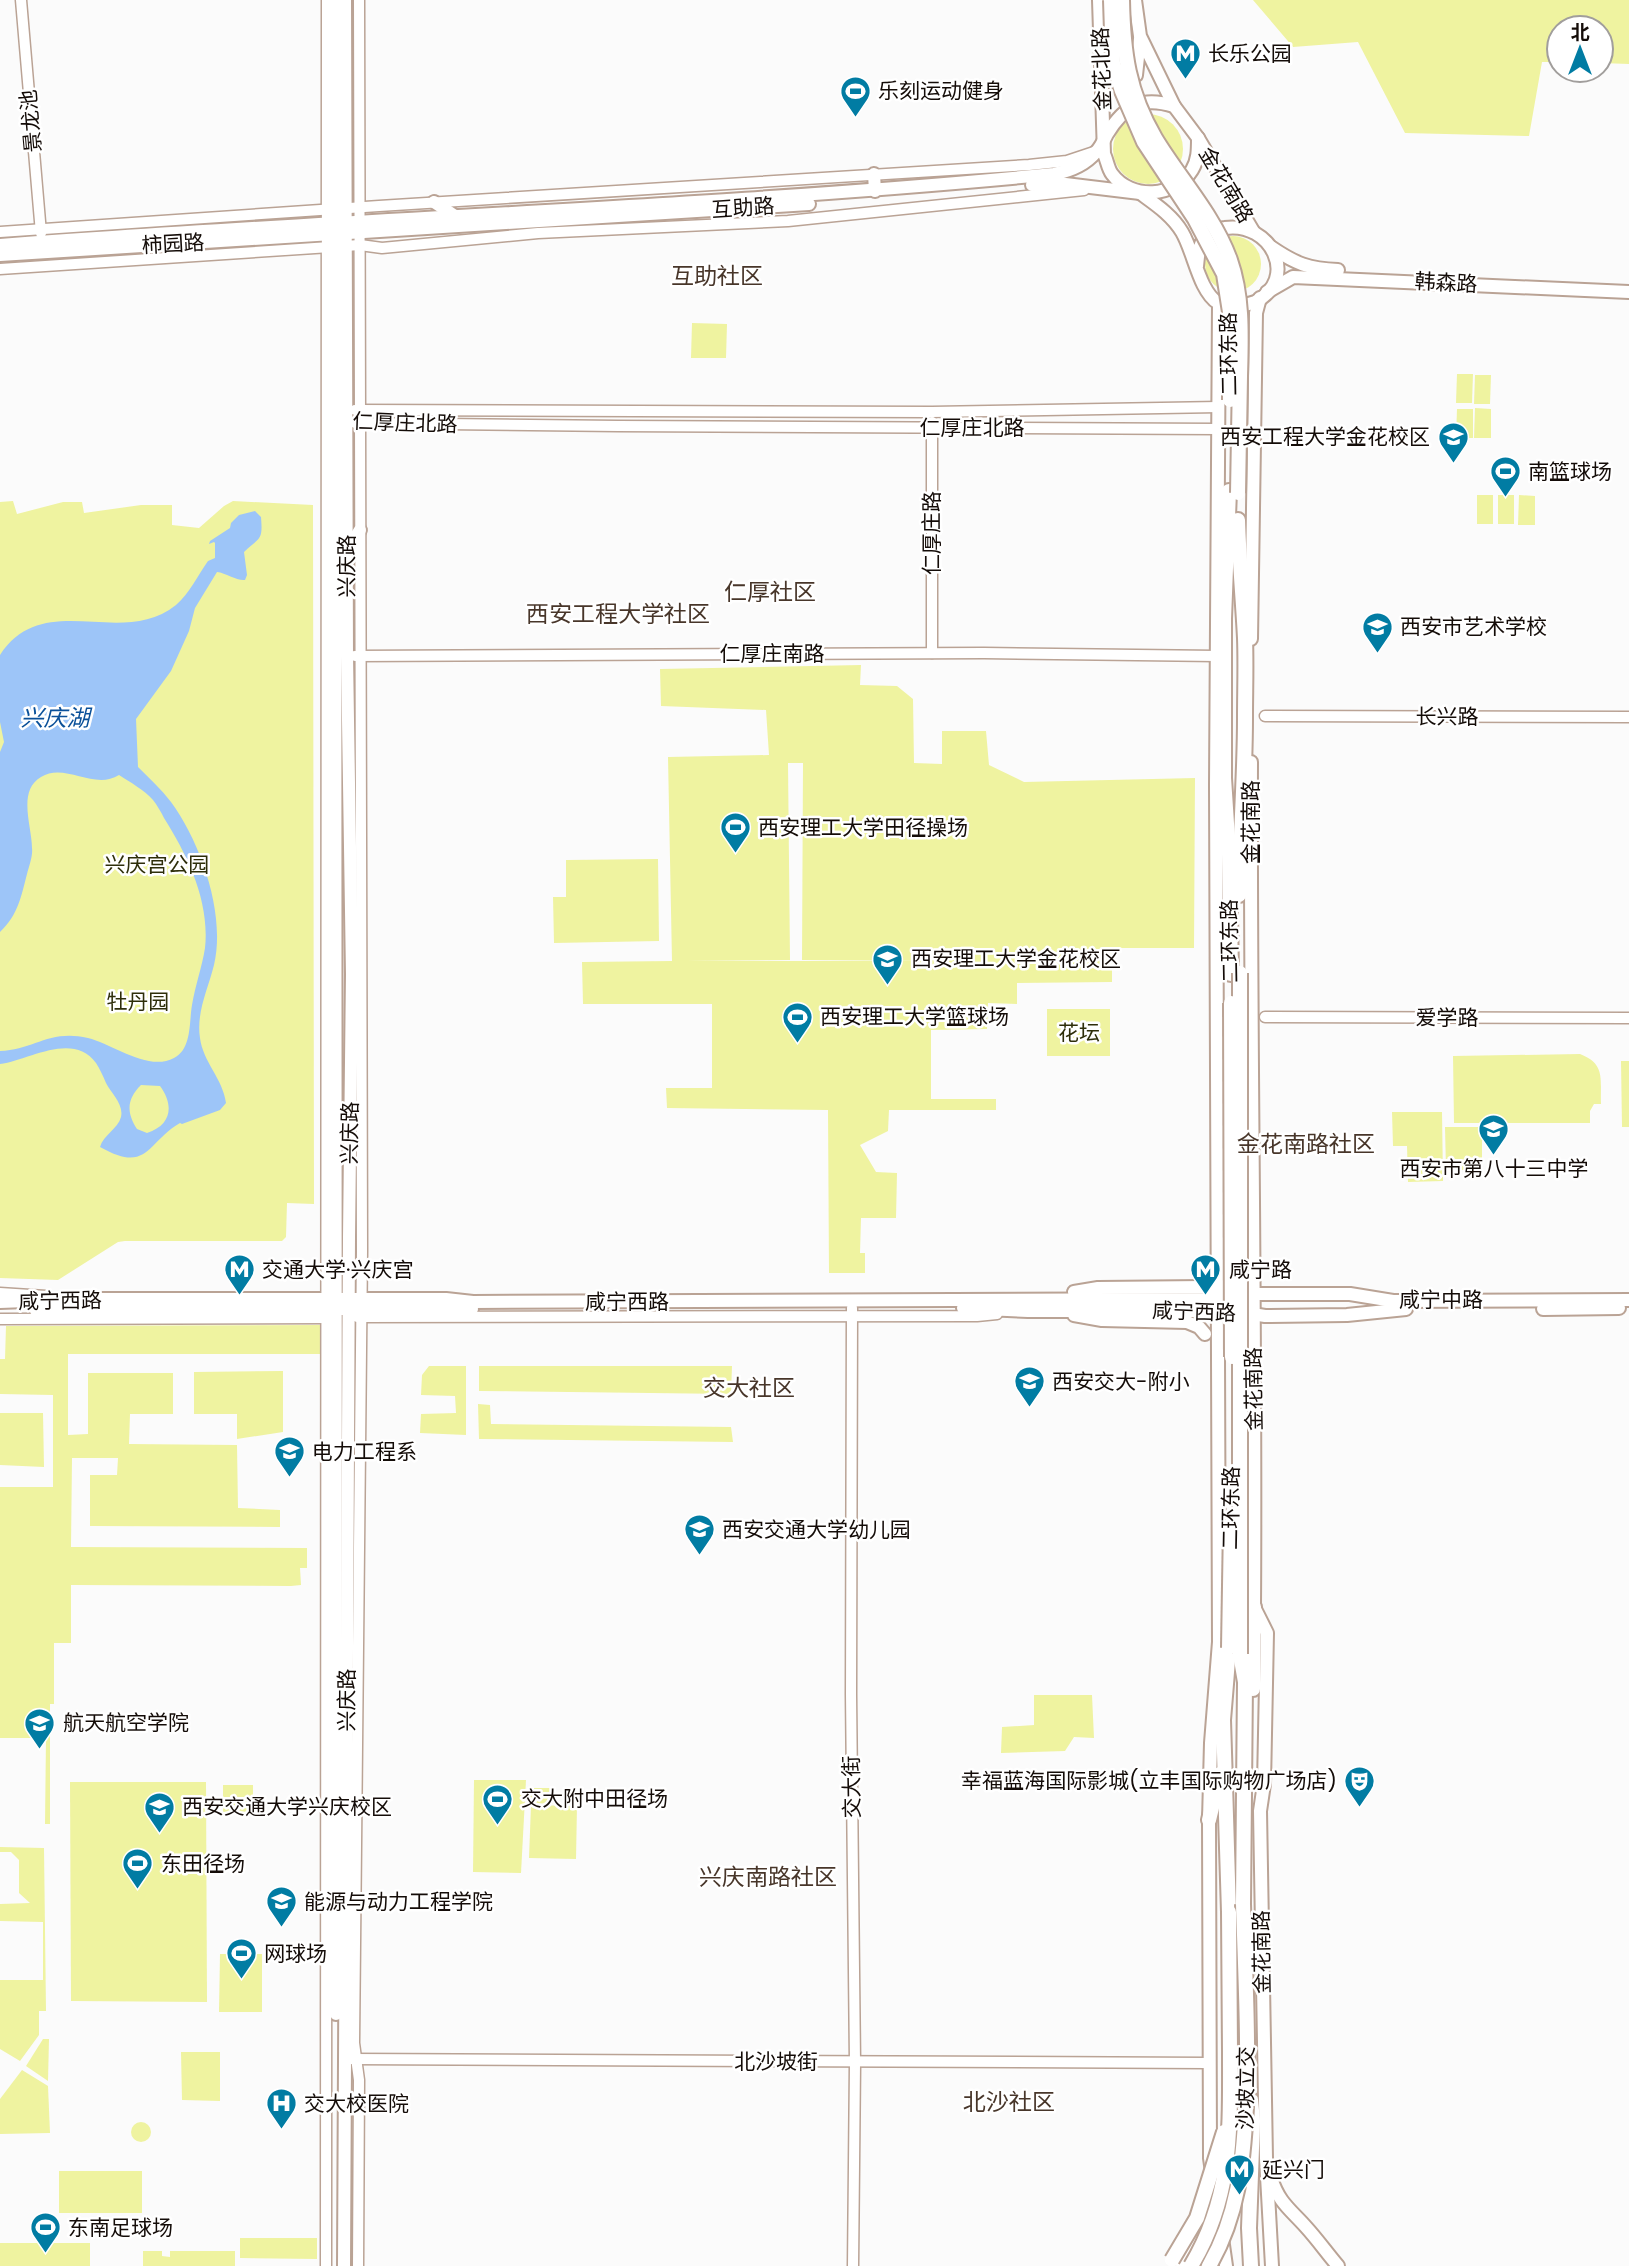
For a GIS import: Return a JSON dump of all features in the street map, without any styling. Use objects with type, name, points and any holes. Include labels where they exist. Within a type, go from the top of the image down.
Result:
[{"type":"highway","name":"二环东路","points":[[1111,0],[1113,63],[1122,91],[1144,142],[1195,219],[1224,274],[1230,312],[1246,494],[1227,578],[1224,778],[1234,829]]},
{"type":"highway","name":"二环东路","points":[[1122,0],[1123,47],[1128,74],[1140,109],[1155,138],[1204,211],[1229,257],[1237,283],[1241,318],[1246,494],[1241,604],[1245,637],[1245,791],[1229,854],[1236,973],[1247,1314],[1234,1651],[1223,1720],[1229,1912]]},
{"type":"highway","points":[[1217,615],[1227,578]]},
{"type":"highway","points":[[1245,637],[1251,669]]},
{"type":"highway","points":[[1216,785],[1234,829]]},
{"type":"highway","points":[[1234,829],[1251,789]]},
{"type":"highway","name":"二环东路","points":[[1236,973],[1234,1651],[1245,1682],[1243,1904]]},
{"type":"highway","points":[[1244,1784],[1252,1718],[1254,1607]]},
{"type":"highway","points":[[1214,1691],[1223,1720]]},
{"type":"highway","points":[[1209,1820],[1224,1755]]},
{"type":"highway","name":"沙坡立交","points":[[1209,2266],[1227,2231],[1244,2155],[1248,2082],[1243,1904]]},
{"type":"highway","name":"沙坡立交","points":[[1191,2266],[1207,2235],[1221,2196],[1230,2140],[1229,1912]]},
{"type":"highway","points":[[1248,2082],[1253,2122],[1251,2266]]},
{"type":"highway","points":[[1167,2266],[1182,2246],[1197,2218],[1231,2107]]},
{"type":"highway","points":[[1250,2206],[1257,2252],[1265,2266]]},
{"type":"main road","name":"兴庆路","points":[[335,0],[335,235],[343,656],[343,1308],[337,2266]]},
{"type":"main road","name":"兴庆路","points":[[335,209],[345,0]]},
{"type":"main road","name":"金花北路","points":[[1099,0],[1101,145]]},
{"type":"main road","name":"金花北路","points":[[1135,0],[1140,36],[1174,106]]},
{"type":"main road","points":[[1101,47],[1111,75],[1119,80],[1129,79],[1136,75],[1138,70],[1140,36]]},
{"type":"main road","points":[[1140,193],[1162,191],[1178,184],[1191,172],[1198,156],[1198,138],[1174,106],[1159,101],[1142,102],[1127,109],[1116,120],[1101,145],[1111,173],[1173,220],[1189,244],[1201,279],[1219,304],[1250,304],[1263,295],[1274,281],[1278,269],[1271,247],[1248,228],[1237,226],[1213,231],[1204,237],[1197,266]]},
{"type":"main road","name":"金花南路","points":[[1198,138],[1254,233]]},
{"type":"main road","name":"互助路","points":[[360,233],[456,217],[875,191],[1054,174],[1070,171],[1101,145]]},
{"type":"main road","points":[[874,174],[875,191]]},
{"type":"main road","name":"互助路","points":[[335,235],[829,203],[1057,183],[1140,193]]},
{"type":"main road","points":[[434,202],[456,217]]},
{"type":"main road","name":"柿园路","points":[[0,245],[42,236],[335,235]]},
{"type":"main road","name":"柿园路","points":[[0,255],[335,235]]},
{"type":"main road","name":"韩森路","points":[[1271,247],[1295,262],[1313,269],[1629,284]]},
{"type":"main road","name":"韩森路","points":[[1263,295],[1293,277],[1629,292]]},
{"type":"main road","name":"金花南路","points":[[1263,295],[1256,313],[1246,494],[1251,669],[1253,1294],[1247,1314],[1255,1415],[1254,1607],[1267,1633],[1264,1784],[1260,1811],[1266,2158],[1272,2266]]},
{"type":"main road","name":"金花南路","points":[[1219,304],[1216,785],[1219,1652],[1214,1691],[1209,1820],[1208,2063],[1210,2158],[1226,2266]]},
{"type":"main road","name":"兴庆路","points":[[338,412],[347,551],[343,656]]},
{"type":"main road","points":[[347,551],[360,530]]},
{"type":"main road","name":"咸宁西路","points":[[0,1302],[78,1299],[343,1308],[667,1302],[961,1301],[1045,1298],[1104,1287],[1205,1287],[1218,1294],[1253,1294]]},
{"type":"main road","name":"咸宁中路","points":[[1253,1294],[1350,1294],[1393,1301],[1629,1300]]},
{"type":"main road","name":"咸宁中路","points":[[1247,1314],[1347,1315],[1395,1309],[1629,1307]]},
{"type":"main road","name":"兴庆路","points":[[343,1308],[350,2059],[344,2266]]},
{"type":"main road","name":"咸宁西路","points":[[0,1309],[343,1308],[852,1312],[959,1308],[1028,1311],[1218,1310],[1247,1314]]},
{"type":"main road","points":[[22,1309],[59,1319]]},
{"type":"main road","points":[[1056,1310],[1090,1320],[1187,1322],[1199,1327],[1205,1334]]},
{"type":"main road","points":[[1182,2266],[1199,2232],[1208,2197],[1210,2158]]},
{"type":"main road","points":[[1266,2158],[1275,2190],[1285,2207],[1305,2225],[1338,2266]]},
{"type":"street","name":"景龙池","points":[[21,0],[42,236]]},
{"type":"street","points":[[327,0],[335,209]]},
{"type":"street","points":[[343,656],[360,530],[359,0]]},
{"type":"street","points":[[0,232],[42,236],[359,207],[1048,164],[1067,161],[1101,145]]},
{"type":"street","points":[[0,269],[360,233]]},
{"type":"street","name":"仁厚庄北路","points":[[338,412],[932,412],[1219,407]]},
{"type":"street","points":[[326,2266],[325,1376],[343,1308],[343,656],[338,412]]},
{"type":"street","name":"仁厚庄北路","points":[[338,412],[360,424],[1219,429]]},
{"type":"street","name":"仁厚庄路","points":[[932,412],[932,653]]},
{"type":"street","name":"仁厚庄南路","points":[[343,656],[932,653],[1217,656]]},
{"type":"street","name":"长兴路","points":[[1265,716],[1629,717]]},
{"type":"street","name":"爱学路","points":[[1265,1017],[1629,1018]]},
{"type":"street","points":[[0,1293],[78,1299]]},
{"type":"street","points":[[0,1319],[343,1308]]},
{"type":"street","name":"交大街","points":[[852,1312],[851,1694],[855,2063],[853,2266]]},
{"type":"street","points":[[350,2059],[359,2080],[358,2266]]},
{"type":"street","name":"北沙坡街","points":[[350,2059],[1208,2063]]},
{"type":"green space","name":"长乐公园","points":[[1253,0],[1629,0],[1629,64],[1615,64],[1615,14],[1545,14],[1545,62],[1542,62],[1529,136],[1405,133],[1358,42],[1293,47]]},
{"type":"green space","points":[[1141,114],[1155,114],[1168,120],[1177,129],[1183,149],[1181,162],[1173,174],[1155,184],[1141,184],[1128,178],[1119,169],[1113,156],[1113,142],[1119,129],[1128,120]]},
{"type":"green space","points":[[1233,236],[1244,238],[1253,244],[1259,253],[1259,275],[1253,284],[1244,290],[1233,292],[1222,290],[1213,284],[1207,275],[1205,264],[1207,253],[1213,244],[1222,238]]},
{"type":"green space","points":[[692,323],[727,324],[726,358],[691,358]]},
{"type":"green space","points":[[1457,374],[1473,374],[1472,403],[1456,403]]},
{"type":"green space","points":[[1475,375],[1491,375],[1490,404],[1474,404]]},
{"type":"green space","points":[[1475,408],[1491,409],[1491,438],[1474,438]]},
{"type":"green space","points":[[1457,409],[1473,409],[1473,438],[1456,438]]},
{"type":"green space","points":[[1477,495],[1493,495],[1493,524],[1477,524]]},
{"type":"green space","points":[[1498,495],[1514,495],[1514,524],[1498,524]]},
{"type":"green space","points":[[1519,495],[1535,496],[1535,525],[1518,525]]},
{"type":"green space","name":"兴庆宫公园","points":[[13,501],[17,514],[63,502],[82,502],[84,513],[141,505],[172,505],[172,525],[199,528],[233,501],[313,505],[314,1204],[287,1203],[286,1237],[282,1241],[125,1241],[118,1242],[58,1280],[0,1278],[0,502]]},
{"type":"green space","points":[[861,665],[860,685],[897,686],[913,699],[914,763],[942,764],[942,731],[986,731],[989,765],[1024,782],[1195,778],[1194,948],[1112,948],[1112,982],[1017,983],[1017,1004],[988,1003],[987,1029],[931,1030],[931,1099],[996,1099],[996,1110],[889,1110],[888,1131],[860,1145],[876,1172],[897,1173],[896,1218],[861,1218],[860,1253],[865,1253],[865,1273],[829,1273],[828,1110],[667,1108],[666,1088],[712,1088],[712,1004],[583,1004],[582,962],[672,961],[668,757],[769,755],[766,710],[661,706],[660,669]],"holes":[[[788,763],[803,763],[802,960],[930,961],[685,961],[790,960]]]},
{"type":"green space","points":[[658,859],[659,941],[554,943],[553,897],[566,897],[566,860]]},
{"type":"green space","name":"花坛","points":[[1047,1009],[1110,1009],[1110,1056],[1047,1056]]},
{"type":"green space","points":[[1580,1054],[1594,1063],[1600,1073],[1601,1104],[1594,1104],[1590,1111],[1590,1123],[1454,1123],[1453,1056]]},
{"type":"green space","points":[[1621,1061],[1629,1061],[1629,1127],[1622,1127]]},
{"type":"green space","points":[[1392,1112],[1442,1112],[1443,1181],[1408,1182],[1407,1146],[1393,1146]]},
{"type":"green space","points":[[1445,1127],[1482,1127],[1482,1170],[1446,1170]]},
{"type":"green space","points":[[322,1325],[321,1354],[68,1354],[68,1435],[88,1434],[88,1373],[173,1373],[173,1414],[130,1414],[129,1444],[237,1445],[238,1508],[280,1510],[280,1527],[90,1526],[90,1475],[117,1475],[118,1458],[72,1458],[71,1547],[307,1548],[307,1568],[300,1568],[301,1585],[291,1586],[71,1585],[71,1643],[54,1643],[54,1704],[50,1704],[50,1824],[45,1824],[46,1738],[0,1738],[0,1487],[53,1487],[53,1395],[0,1394],[0,1359],[5,1359],[6,1326]]},
{"type":"green space","points":[[429,1366],[466,1366],[466,1435],[420,1433],[421,1414],[456,1413],[455,1396],[421,1395],[422,1375]]},
{"type":"green space","points":[[479,1366],[732,1366],[731,1394],[479,1391]]},
{"type":"green space","points":[[283,1371],[283,1432],[237,1439],[237,1414],[194,1414],[194,1372]]},
{"type":"green space","points":[[478,1404],[490,1405],[491,1424],[731,1427],[733,1442],[479,1439]]},
{"type":"green space","points":[[0,1413],[43,1413],[44,1467],[0,1465]]},
{"type":"green space","points":[[1034,1695],[1092,1695],[1094,1738],[1074,1737],[1065,1751],[1001,1753],[1002,1727],[1034,1725]]},
{"type":"green space","name":"交大附中田径场","points":[[474,1780],[526,1780],[521,1873],[473,1872]]},
{"type":"green space","name":"东田径场","points":[[70,1782],[206,1782],[207,2002],[71,2001]]},
{"type":"green space","points":[[223,1785],[253,1785],[253,1814],[223,1814]]},
{"type":"green space","points":[[529,1788],[554,1788],[554,1804],[529,1803]]},
{"type":"green space","points":[[531,1805],[577,1806],[576,1859],[529,1858]]},
{"type":"green space","points":[[0,1847],[44,1848],[46,2011],[39,2011],[39,2035],[20,2061],[0,2049],[0,1980],[43,1980],[43,1922],[0,1921],[0,1904],[30,1903],[19,1893],[19,1860],[11,1852],[0,1852]]},
{"type":"green space","name":"网球场","points":[[220,1954],[262,1954],[262,2012],[219,2012]]},
{"type":"green space","points":[[43,2039],[49,2039],[48,2081],[26,2066]]},
{"type":"green space","points":[[181,2052],[220,2052],[220,2101],[182,2100]]},
{"type":"green space","points":[[22,2070],[48,2086],[50,2133],[0,2134],[0,2099]]},
{"type":"green space","points":[[141,2122],[148,2125],[151,2132],[148,2139],[141,2142],[134,2139],[131,2132],[134,2125]]},
{"type":"green space","points":[[59,2171],[142,2171],[142,2213],[59,2213]]},
{"type":"green space","points":[[240,2238],[317,2238],[317,2259],[240,2258]]},
{"type":"green space","name":"东南足球场","points":[[0,2243],[90,2243],[90,2266],[0,2266]]},
{"type":"green space","points":[[143,2251],[162,2251],[162,2256],[170,2257],[170,2251],[235,2251],[235,2266],[143,2266]]},
{"type":"water","name":"兴庆湖","points":[[255,511],[261,517],[259,538],[244,552],[247,575],[245,580],[217,572],[195,608],[189,631],[171,671],[136,719],[138,767],[167,797],[182,819],[201,858],[214,902],[217,945],[199,1029],[202,1047],[221,1086],[226,1103],[220,1110],[180,1123],[137,1157],[116,1155],[100,1147],[121,1117],[119,1103],[97,1065],[86,1054],[63,1048],[0,1064],[0,1051],[52,1038],[74,1036],[98,1041],[131,1056],[153,1062],[164,1061],[180,1054],[189,1035],[193,998],[205,948],[206,931],[201,897],[181,848],[157,806],[145,793],[119,775],[100,780],[50,773],[34,783],[29,791],[27,810],[31,858],[18,905],[0,932],[0,752],[4,742],[0,722],[0,655],[18,635],[38,625],[61,621],[131,622],[154,617],[176,605],[208,561],[215,558],[215,543],[209,544],[210,541],[230,528],[239,515]],"holes":[[[141,1085],[160,1086],[167,1100],[168,1114],[162,1125],[147,1133],[137,1129],[133,1123],[131,1101]]]},
{"type":"place","name":"长乐公园","points":[[1185,81]]},
{"type":"place","name":"乐刻运动健身","points":[[855,118]]},
{"type":"place","name":"西安工程大学金花校区","points":[[1453,464]]},
{"type":"place","name":"南篮球场","points":[[1505,499]]},
{"type":"place","name":"西安市艺术学校","points":[[1377,654]]},
{"type":"place","name":"西安理工大学田径操场","points":[[735,855]]},
{"type":"place","name":"西安理工大学金花校区","points":[[888,986]]},
{"type":"place","name":"西安理工大学篮球场","points":[[797,1044]]},
{"type":"place","name":"西安市第八十三中学","points":[[1494,1156]]},
{"type":"place","name":"交通大学·兴庆宫","points":[[239,1297]]},
{"type":"place","name":"咸宁路","points":[[1206,1297]]},
{"type":"place","name":"西安交大-附小","points":[[1029,1409]]},
{"type":"place","name":"电力工程系","points":[[289,1479]]},
{"type":"place","name":"西安交通大学幼儿园","points":[[699,1557]]},
{"type":"place","name":"航天航空学院","points":[[40,1750]]},
{"type":"place","name":"幸福蓝海国际影城(立丰国际购物广场店)","points":[[1360,1808]]},
{"type":"place","name":"交大附中田径场","points":[[498,1826]]},
{"type":"place","name":"西安交通大学兴庆校区","points":[[159,1834]]},
{"type":"place","name":"东田径场","points":[[138,1891]]},
{"type":"place","name":"能源与动力工程学院","points":[[281,1929]]},
{"type":"place","name":"网球场","points":[[241,1981]]},
{"type":"place","name":"交大校医院","points":[[281,2131]]},
{"type":"place","name":"延兴门","points":[[1239,2197]]},
{"type":"place","name":"东南足球场","points":[[45,2255]]},
{"type":"district","name":"互助社区","points":[[717,276]]},
{"type":"district","name":"仁厚社区","points":[[770,592]]},
{"type":"district","name":"西安工程大学社区","points":[[618,614]]},
{"type":"district","name":"金花南路社区","points":[[1306,1144]]},
{"type":"district","name":"交大社区","points":[[749,1388]]},
{"type":"district","name":"兴庆南路社区","points":[[768,1877]]},
{"type":"district","name":"北沙社区","points":[[1009,2102]]},
{"type":"park label","name":"牡丹园","points":[[138,1002]]}]
